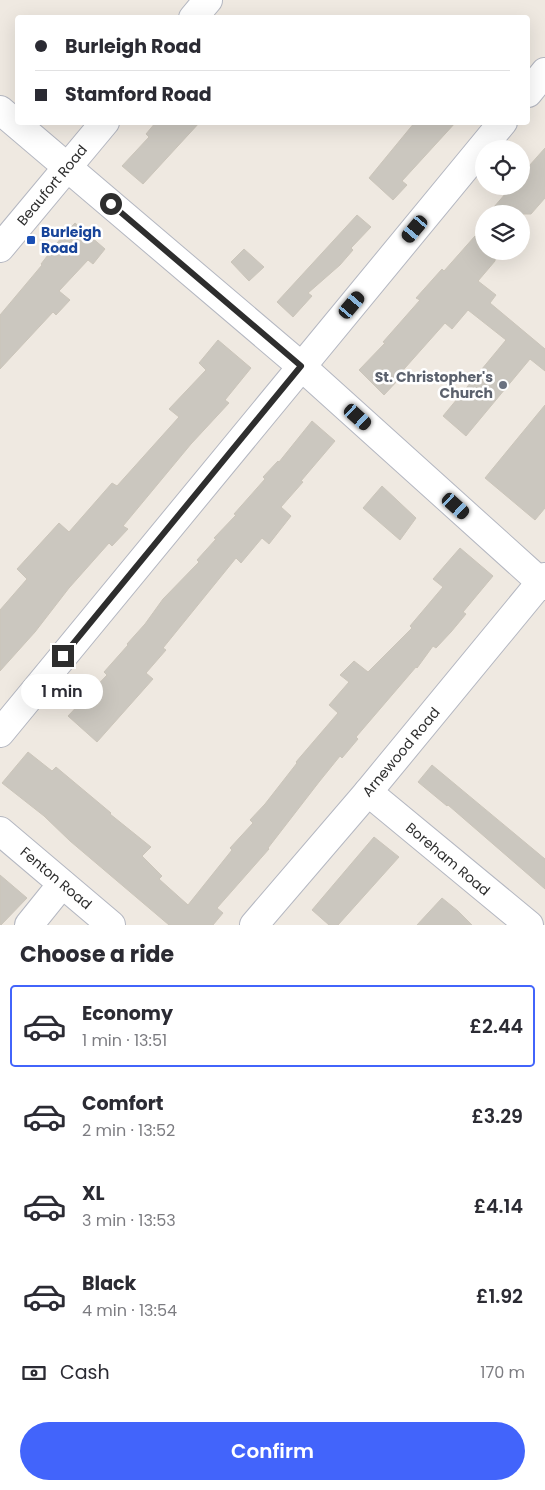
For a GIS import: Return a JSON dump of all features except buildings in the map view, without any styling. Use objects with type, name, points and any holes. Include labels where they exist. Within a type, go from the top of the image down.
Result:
[{"type":"street","points":[[196,15],[208,0]]},
{"type":"street","points":[[530,91],[545,72]]},
{"type":"street","points":[[0,110],[15,123]]},
{"type":"street","points":[[18,125],[301,366],[544,582]]},
{"type":"street","name":"Beaufort Road","points":[[0,248],[102,125]]},
{"type":"street","points":[[0,732],[501,125]]},
{"type":"street","name":"Arnewood Road","points":[[254,925],[544,582]]},
{"type":"street","name":"Boreham Road","points":[[368,792],[529,925]]},
{"type":"street","name":"Fenton Road","points":[[0,831],[112,925]]},
{"type":"street","points":[[29,925],[62,884]]},
{"type":"place","name":"Burleigh Road","points":[[31,240]]},
{"type":"place","name":"St. Christopher's Church","points":[[503,385]]},
{"type":"route","points":[[63,656],[301,366],[111,204]]}]
